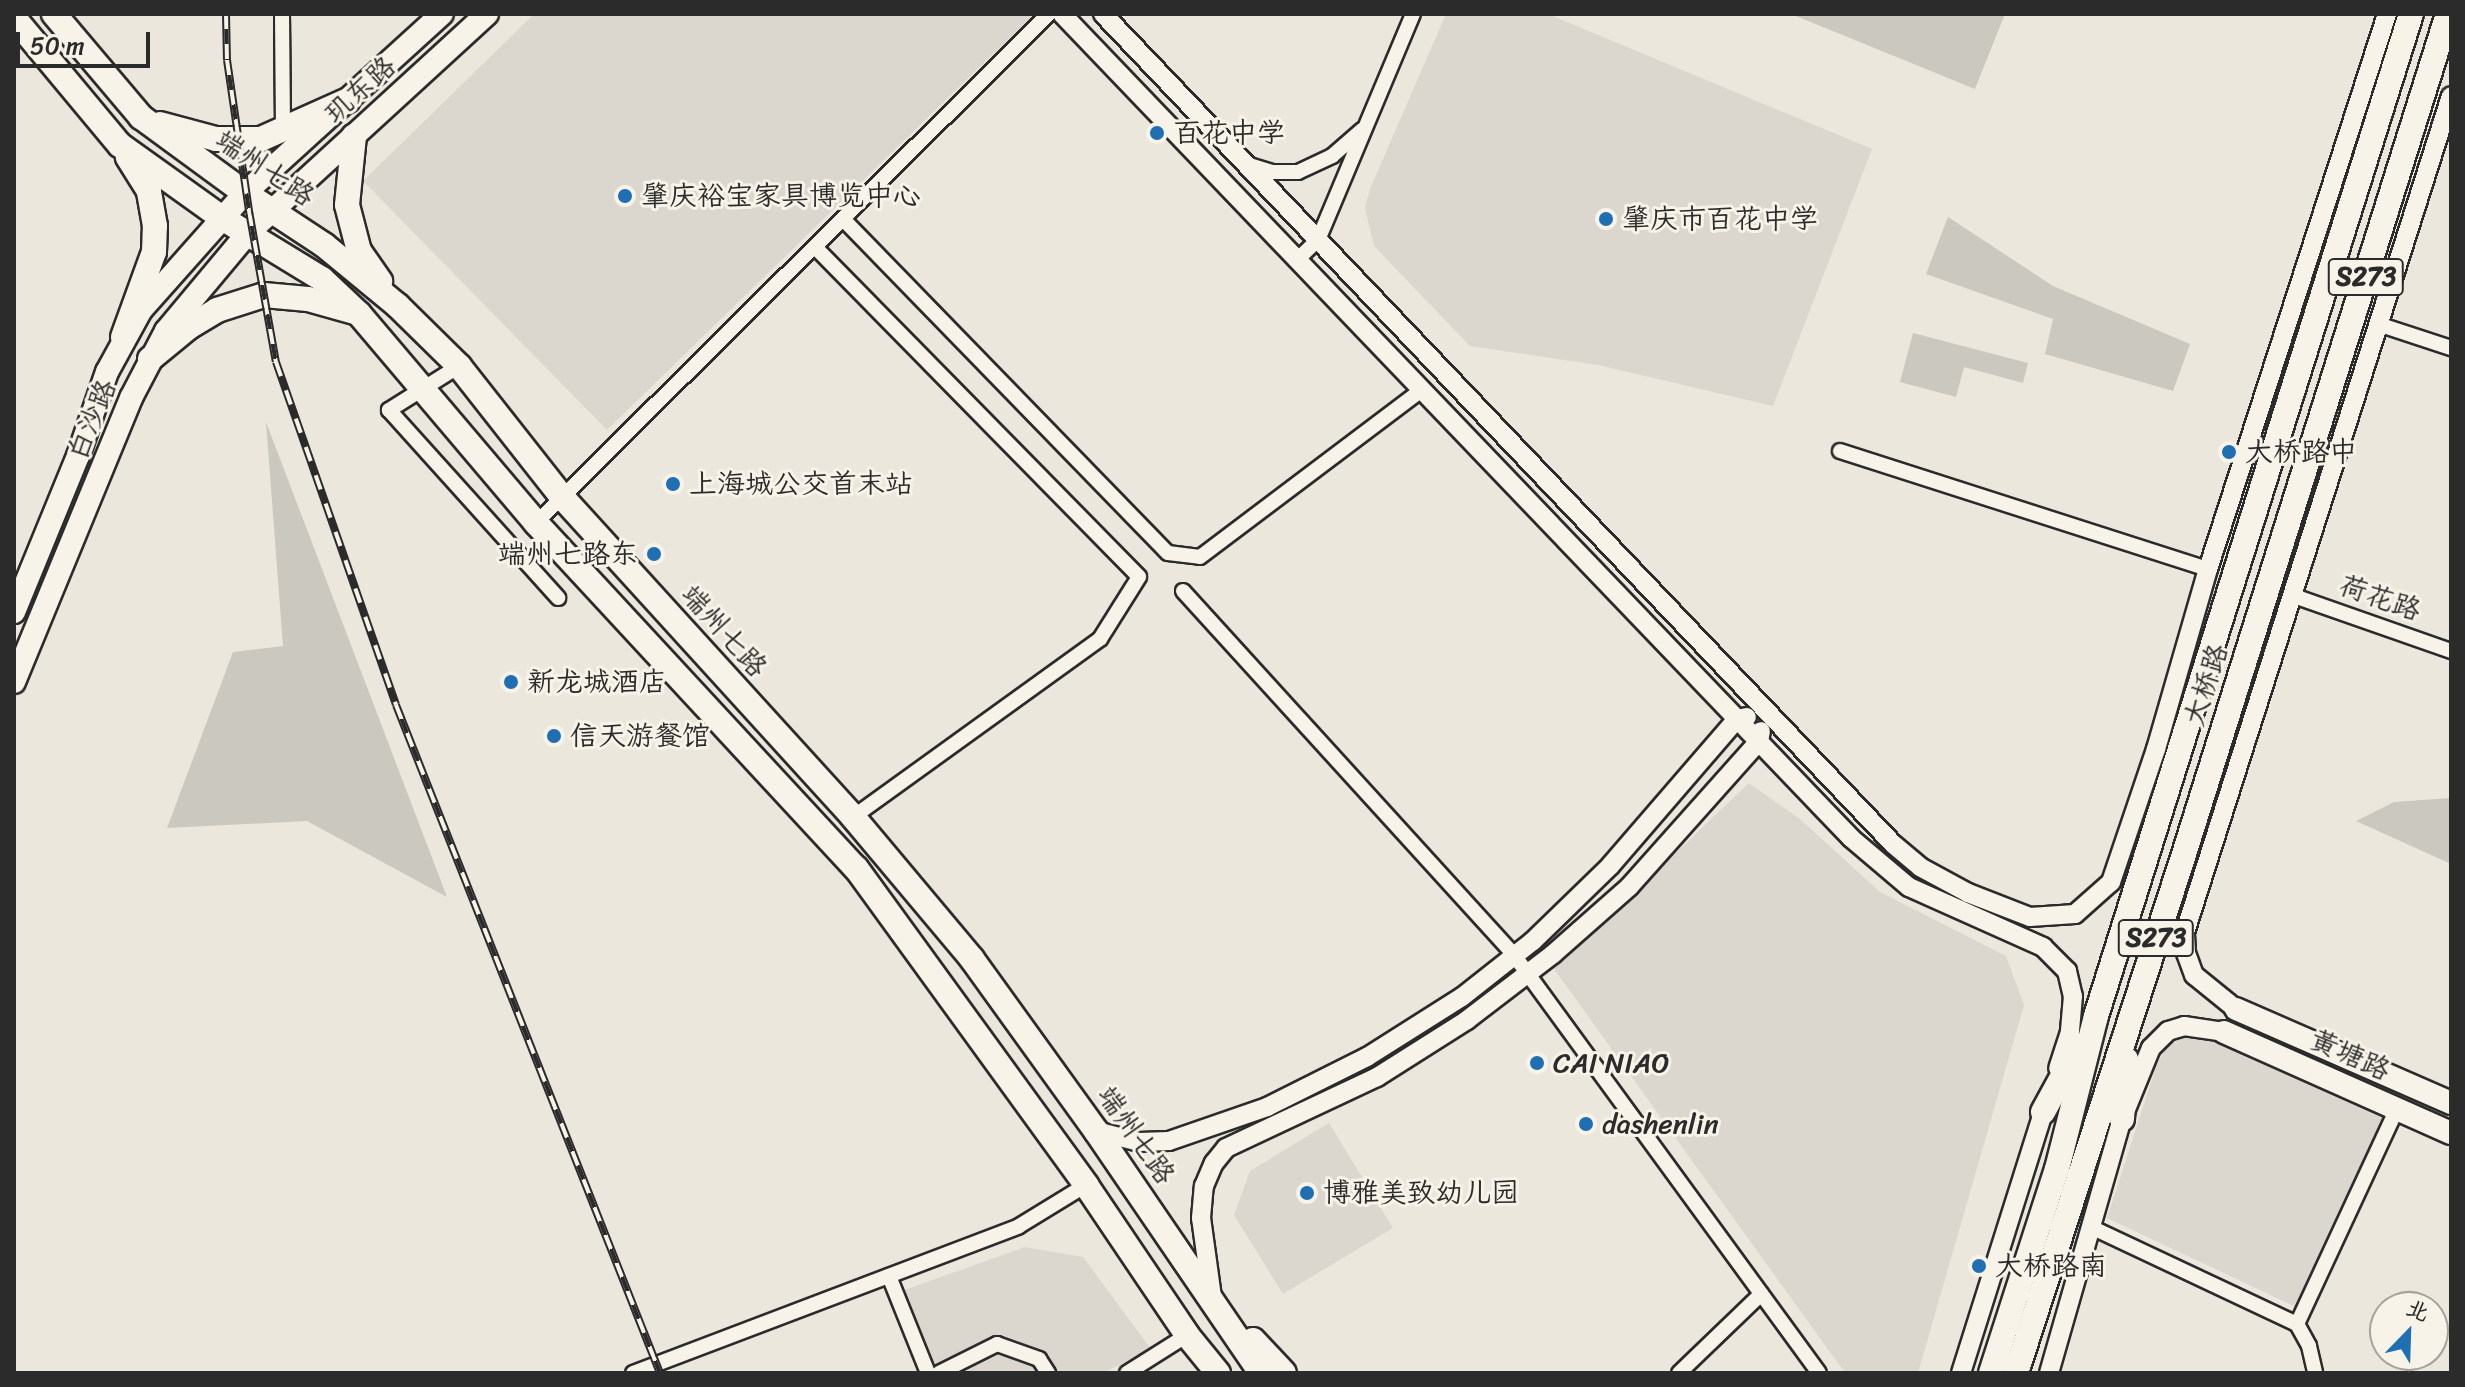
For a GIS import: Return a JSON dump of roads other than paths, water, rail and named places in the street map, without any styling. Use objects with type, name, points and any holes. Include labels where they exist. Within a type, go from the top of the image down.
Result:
[{"type":"main road","name":"端州七路","points":[[54,14],[141,117],[245,193],[324,245],[398,306],[459,366],[563,498],[853,817],[972,959],[1212,1297],[1261,1373]]},
{"type":"main road","name":"玑东路","points":[[245,193],[442,14]]},
{"type":"main road","name":"玑东路","points":[[273,210],[487,14]]},
{"type":"main road","name":"大桥路","points":[[2016,1373],[2284,540],[2448,14]]},
{"type":"main road","name":"大桥路","points":[[1991,1373],[2057,1169],[2096,1016],[2402,16]]},
{"type":"main road","points":[[14,18],[120,145],[149,191],[155,226],[154,252],[123,337]]},
{"type":"main road","points":[[141,117],[216,139],[261,139],[348,100]]},
{"type":"main road","points":[[354,136],[347,205],[359,251],[398,306]]},
{"type":"main road","points":[[120,145],[222,218],[322,279],[359,314],[536,523],[856,868],[1086,1185],[1211,1367]]},
{"type":"main road","name":"白沙路","points":[[14,612],[123,337],[161,285],[245,193]]},
{"type":"main road","name":"白沙路","points":[[14,682],[150,359],[185,305],[248,233],[273,210]]},
{"type":"main road","points":[[150,359],[189,327],[217,310],[264,295],[308,299],[359,314]]},
{"type":"main road","name":"黄塘路","points":[[2236,1009],[2451,1103]]},
{"type":"main road","points":[[2043,1112],[2096,1016]]},
{"type":"main road","points":[[2122,1119],[2127,1025]]},
{"type":"main road","name":"黄塘路","points":[[2224,1032],[2451,1133]]},
{"type":"main road","points":[[1212,1297],[1284,1373]]},
{"type":"street","points":[[282,14],[283,131]]},
{"type":"street","points":[[536,523],[1049,14]]},
{"type":"street","points":[[1062,14],[1851,838],[1909,887],[2043,947],[2067,971],[2073,996],[2070,1032],[1961,1373]]},
{"type":"street","points":[[1103,14],[1765,712],[1920,867],[1968,893],[2030,917],[2075,914],[2111,882],[2156,749],[2208,569],[2349,129],[2402,16]]},
{"type":"street","points":[[1298,259],[1318,240],[1413,14]]},
{"type":"street","points":[[2236,1009],[2194,975],[2186,953],[2185,932],[2451,96]]},
{"type":"street","points":[[1246,164],[1273,172],[1298,172],[1332,156],[1365,127]]},
{"type":"street","points":[[843,219],[1168,553],[1200,557],[1422,390]]},
{"type":"street","points":[[815,247],[1139,577],[1100,639],[853,817]]},
{"type":"street","points":[[2378,324],[2451,348]]},
{"type":"street","points":[[459,366],[389,410],[558,598]]},
{"type":"street","points":[[2284,540],[2338,448]]},
{"type":"street","points":[[1840,451],[2208,569]]},
{"type":"street","points":[[1183,591],[1514,955],[1819,1373]]},
{"type":"street","name":"荷花路","points":[[2291,595],[2451,651]]},
{"type":"street","points":[[1096,1131],[1139,1142],[1169,1141],[1267,1107],[1367,1057],[1462,997],[1514,955],[1610,866],[1737,719],[1765,712]]},
{"type":"street","points":[[1212,1297],[1201,1218],[1204,1186],[1214,1163],[1226,1148],[1377,1077],[1467,1020],[1528,974],[1629,887],[1759,741],[1765,712]]},
{"type":"street","points":[[2140,879],[2156,749]]},
{"type":"street","points":[[2185,851],[2193,903]]},
{"type":"street","points":[[2049,1373],[2122,1119],[2151,1048],[2168,1031],[2184,1026],[2224,1032]]},
{"type":"street","points":[[2297,1324],[2397,1109]]},
{"type":"street","points":[[633,1373],[1019,1226],[1086,1185]]},
{"type":"street","points":[[2093,1228],[2297,1324],[2309,1346],[2315,1373]]},
{"type":"street","points":[[889,1276],[928,1373]]},
{"type":"street","points":[[1679,1373],[1761,1294]]},
{"type":"street","points":[[1127,1373],[1187,1335]]},
{"type":"street","points":[[939,1373],[997,1344],[1039,1359],[1048,1373]]},
{"type":"railway","points":[[226,14],[227,60],[249,211],[276,362],[396,705],[660,1373]]},
{"type":"place","name":"百花中学","points":[[1157,133]]},
{"type":"place","name":"肇庆裕宝家具博览中心","points":[[625,196]]},
{"type":"place","name":"肇庆市百花中学","points":[[1606,219]]},
{"type":"place","name":"大桥路中","points":[[2229,452]]},
{"type":"place","name":"上海城公交首末站","points":[[673,484]]},
{"type":"place","name":"端州七路东","points":[[654,554]]},
{"type":"place","name":"新龙城酒店","points":[[511,682]]},
{"type":"place","name":"信天游餐馆","points":[[554,736]]},
{"type":"place","name":"CAI NIAO","points":[[1537,1063]]},
{"type":"place","name":"dashenlin","points":[[1586,1124]]},
{"type":"place","name":"博雅美致幼儿园","points":[[1307,1193]]},
{"type":"place","name":"大桥路南","points":[[1979,1266]]}]
